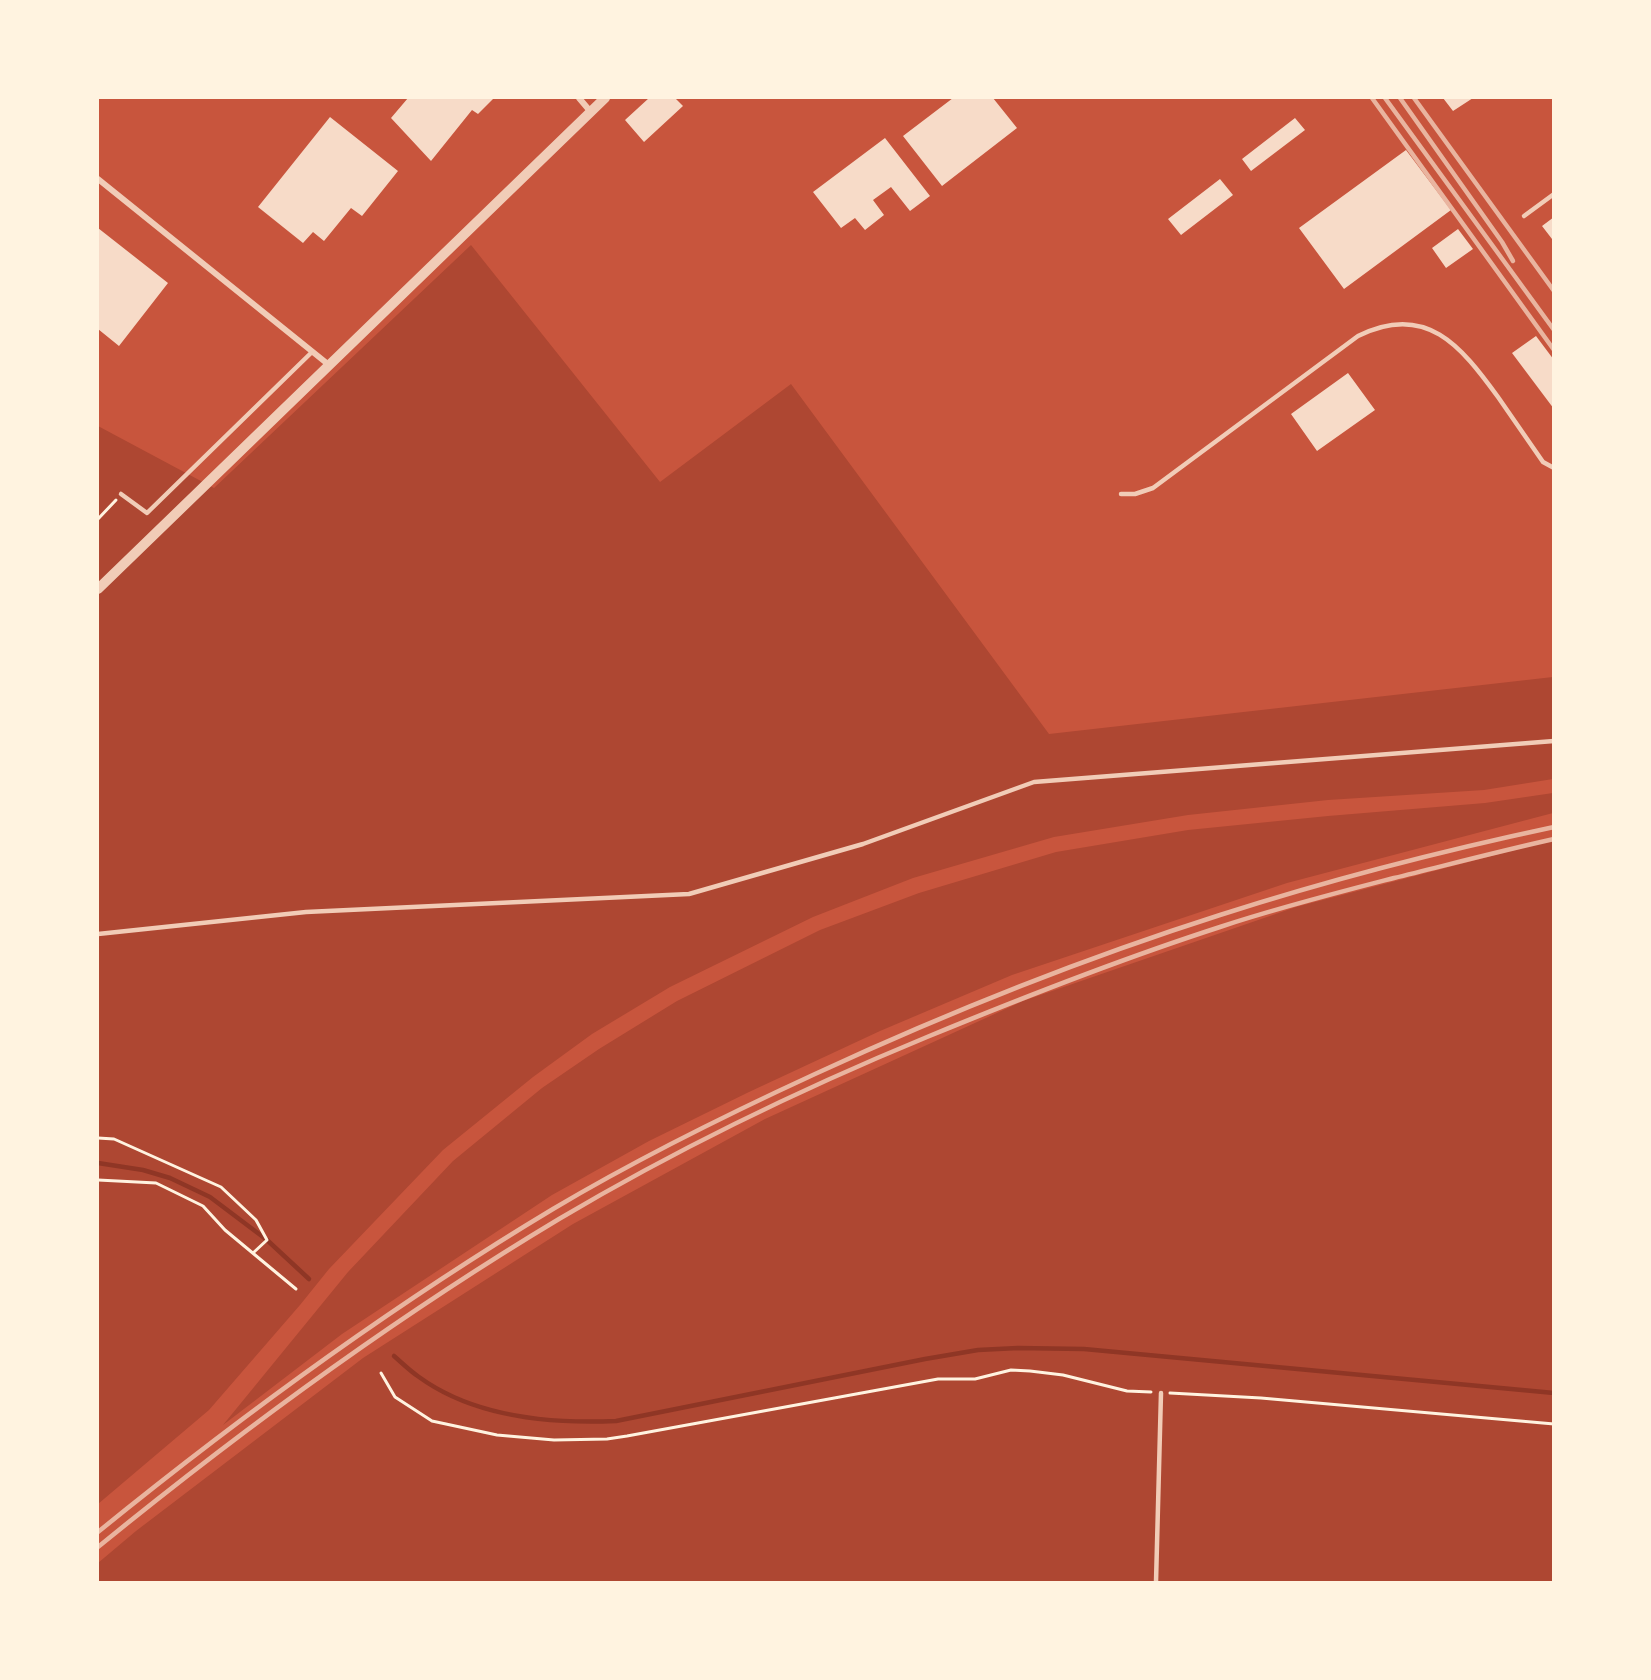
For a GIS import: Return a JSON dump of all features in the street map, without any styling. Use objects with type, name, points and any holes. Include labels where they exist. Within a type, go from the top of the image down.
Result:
[{"type":"street","points":[[579,98],[590,111]]},
{"type":"street","points":[[98,589],[604,98]]},
{"type":"street","points":[[98,179],[329,365]]},
{"type":"lane","points":[[1524,216],[1554,194]]},
{"type":"lane","points":[[1121,494],[1135,494],[1153,488],[1358,336],[1371,330],[1397,324],[1412,324],[1442,336],[1466,355],[1543,462],[1554,468]]},
{"type":"lane","points":[[121,494],[147,513],[312,352]]},
{"type":"lane","points":[[98,934],[306,912],[689,894],[863,844],[1034,782],[1554,741]]},
{"type":"lane","points":[[1156,1582],[1161,1393]]},
{"type":"path","points":[[98,519],[121,494]]},
{"type":"path","points":[[98,1138],[114,1139],[221,1187],[256,1220],[267,1240],[253,1253]]},
{"type":"path","points":[[98,1180],[156,1183],[203,1206],[225,1230],[296,1290]]},
{"type":"path","points":[[381,1373],[394,1396],[432,1421],[497,1435],[554,1440],[607,1439],[627,1436],[938,1379],[975,1379],[1011,1370],[1062,1375],[1127,1391],[1261,1398],[1554,1424]]},
{"type":"shaded area","points":[[471,245],[660,482],[791,384],[1049,734],[1553,677],[1553,779],[1484,790],[1328,800],[1188,815],[1054,837],[913,878],[813,917],[670,987],[592,1034],[533,1077],[443,1150],[329,1269],[209,1410],[98,1504],[98,426],[214,488]]},
{"type":"shaded area","points":[[1553,793],[1553,813],[1287,883],[1012,975],[880,1031],[749,1092],[649,1141],[552,1195],[342,1334],[223,1425],[348,1272],[453,1161],[542,1088],[599,1049],[677,1001],[820,930],[919,893],[1056,852],[1188,830],[1485,803]]},
{"type":"shaded area","points":[[1553,840],[1553,1582],[98,1582],[98,1563],[136,1531],[363,1358],[573,1224],[765,1119],[1023,1001],[1296,907]]},
{"type":"building","points":[[408,98],[494,98],[478,114],[472,110],[431,161],[391,118]]},
{"type":"building","points":[[649,98],[675,98],[683,106],[644,142],[625,120]]},
{"type":"building","points":[[953,98],[993,98],[1017,128],[942,186],[903,136]]},
{"type":"building","points":[[1443,98],[1473,98],[1453,111]]},
{"type":"building","points":[[330,117],[398,171],[362,216],[351,208],[324,241],[313,232],[303,243],[258,207]]},
{"type":"building","points":[[1295,118],[1305,130],[1251,171],[1242,159]]},
{"type":"building","points":[[885,138],[930,196],[910,211],[891,187],[873,200],[884,215],[865,230],[855,218],[841,228],[813,192]]},
{"type":"building","points":[[1406,150],[1451,210],[1344,289],[1299,228]]},
{"type":"building","points":[[1220,179],[1233,195],[1181,235],[1168,219]]},
{"type":"building","points":[[1554,217],[1554,238],[1552,239],[1542,226]]},
{"type":"building","points":[[98,228],[168,283],[119,346],[98,329]]},
{"type":"building","points":[[1458,229],[1473,249],[1446,268],[1432,248]]},
{"type":"building","points":[[1536,336],[1554,360],[1554,409],[1512,353]]},
{"type":"building","points":[[1348,373],[1375,410],[1317,451],[1291,414]]},
{"type":"waterway","points":[[98,1163],[143,1170],[170,1178],[210,1197],[267,1240],[309,1279]]},
{"type":"waterway","points":[[394,1356],[419,1377],[464,1401],[513,1415],[591,1422],[616,1421],[925,1359],[978,1350],[1018,1348],[1084,1349],[1554,1393]]},
{"type":"railway","points":[[1372,98],[1554,350]]},
{"type":"railway","points":[[1385,98],[1554,330]]},
{"type":"railway","points":[[1400,98],[1513,261]]},
{"type":"railway","points":[[1414,98],[1554,291]]},
{"type":"railway","points":[[98,1532],[263,1404],[435,1284],[553,1209],[649,1155],[748,1105],[965,1008],[1168,932],[1344,878],[1554,827]]},
{"type":"railway","points":[[98,1547],[265,1416],[439,1294],[604,1193],[740,1121],[833,1078],[1000,1007],[1183,939],[1328,895],[1554,839]]}]
